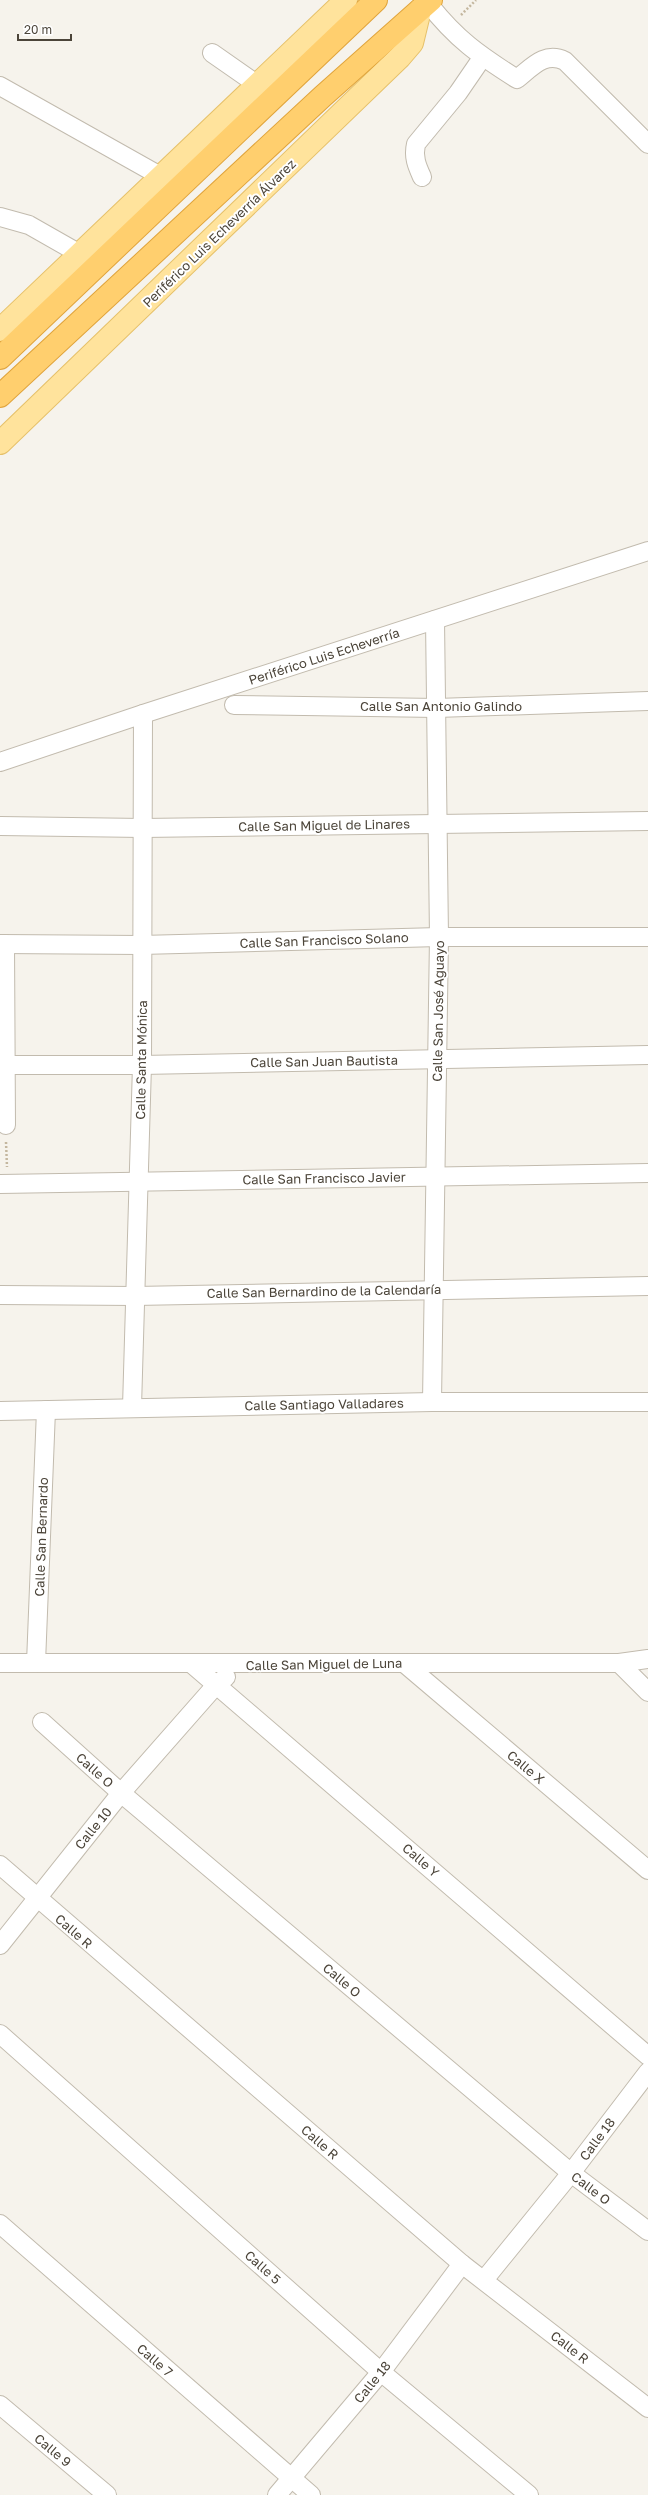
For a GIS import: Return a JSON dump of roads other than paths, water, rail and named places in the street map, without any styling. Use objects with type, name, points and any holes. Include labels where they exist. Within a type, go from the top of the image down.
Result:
[{"type":"highway","points":[[0,358],[301,74],[376,0]]},
{"type":"highway","points":[[0,396],[323,96],[426,5]]},
{"type":"main road","points":[[0,330],[162,177],[345,0]]},
{"type":"main road","name":"Periférico Luis Echeverría Álvarez","points":[[0,443],[400,57],[412,43],[426,5]]},
{"type":"street","points":[[426,5],[447,28],[482,58],[517,79],[542,59],[557,57],[565,61],[648,144]]},
{"type":"street","points":[[212,53],[258,85]]},
{"type":"street","points":[[422,177],[416,163],[414,152],[416,144],[458,93],[482,58]]},
{"type":"street","points":[[0,86],[162,177]]},
{"type":"street","points":[[0,217],[39,230],[80,254]]},
{"type":"street","name":"Periférico Luis Echeverría","points":[[0,762],[143,714],[648,551]]},
{"type":"street","name":"Calle San José Aguayo","points":[[432,1402],[436,1289],[439,937],[435,620]]},
{"type":"street","name":"Calle San Antonio Galindo","points":[[234,704],[437,708],[648,701]]},
{"type":"street","name":"Calle Santa Mónica","points":[[132,1407],[142,1065],[141,945],[143,714]]},
{"type":"street","name":"Calle San Miguel de Linares","points":[[0,826],[143,828],[648,821]]},
{"type":"street","name":"Calle San Francisco Solano","points":[[3,944],[141,945],[439,937],[648,937]]},
{"type":"street","points":[[3,944],[3,1065],[6,1125]]},
{"type":"street","name":"Calle San Juan Bautista","points":[[3,1065],[142,1065],[648,1055]]},
{"type":"street","name":"Calle San Francisco Javier","points":[[3,1184],[648,1173]]},
{"type":"street","name":"Calle San Bernardino de la Calendaría","points":[[0,1295],[135,1296],[648,1286]]},
{"type":"street","name":"Calle Santiago Valladares","points":[[0,1411],[132,1407],[432,1402],[648,1402]]},
{"type":"street","name":"Calle San Bernardo","points":[[36,1663],[46,1410]]},
{"type":"street","name":"Calle San Miguel de Luna","points":[[0,1663],[193,1665],[619,1663],[648,1659]]},
{"type":"street","name":"Calle X","points":[[404,1663],[648,1870]]},
{"type":"street","points":[[619,1663],[648,1692]]},
{"type":"street","name":"Calle Y","points":[[193,1665],[648,2056]]},
{"type":"street","name":"Calle 10","points":[[0,1945],[121,1793],[216,1685],[242,1665]]},
{"type":"street","name":"Calle O","points":[[42,1722],[121,1793],[571,2173],[648,2231]]},
{"type":"street","name":"Calle R","points":[[0,1865],[36,1898],[462,2264],[648,2408]]},
{"type":"street","name":"Calle 5","points":[[0,2034],[381,2372],[529,2495]]},
{"type":"street","name":"Calle 18","points":[[484,2280],[571,2173],[648,2072]]},
{"type":"street","name":"Calle 7","points":[[0,2224],[311,2495]]},
{"type":"street","name":"Calle 18","points":[[278,2495],[381,2372],[462,2264]]},
{"type":"street","name":"Calle 9","points":[[0,2405],[107,2495]]}]
